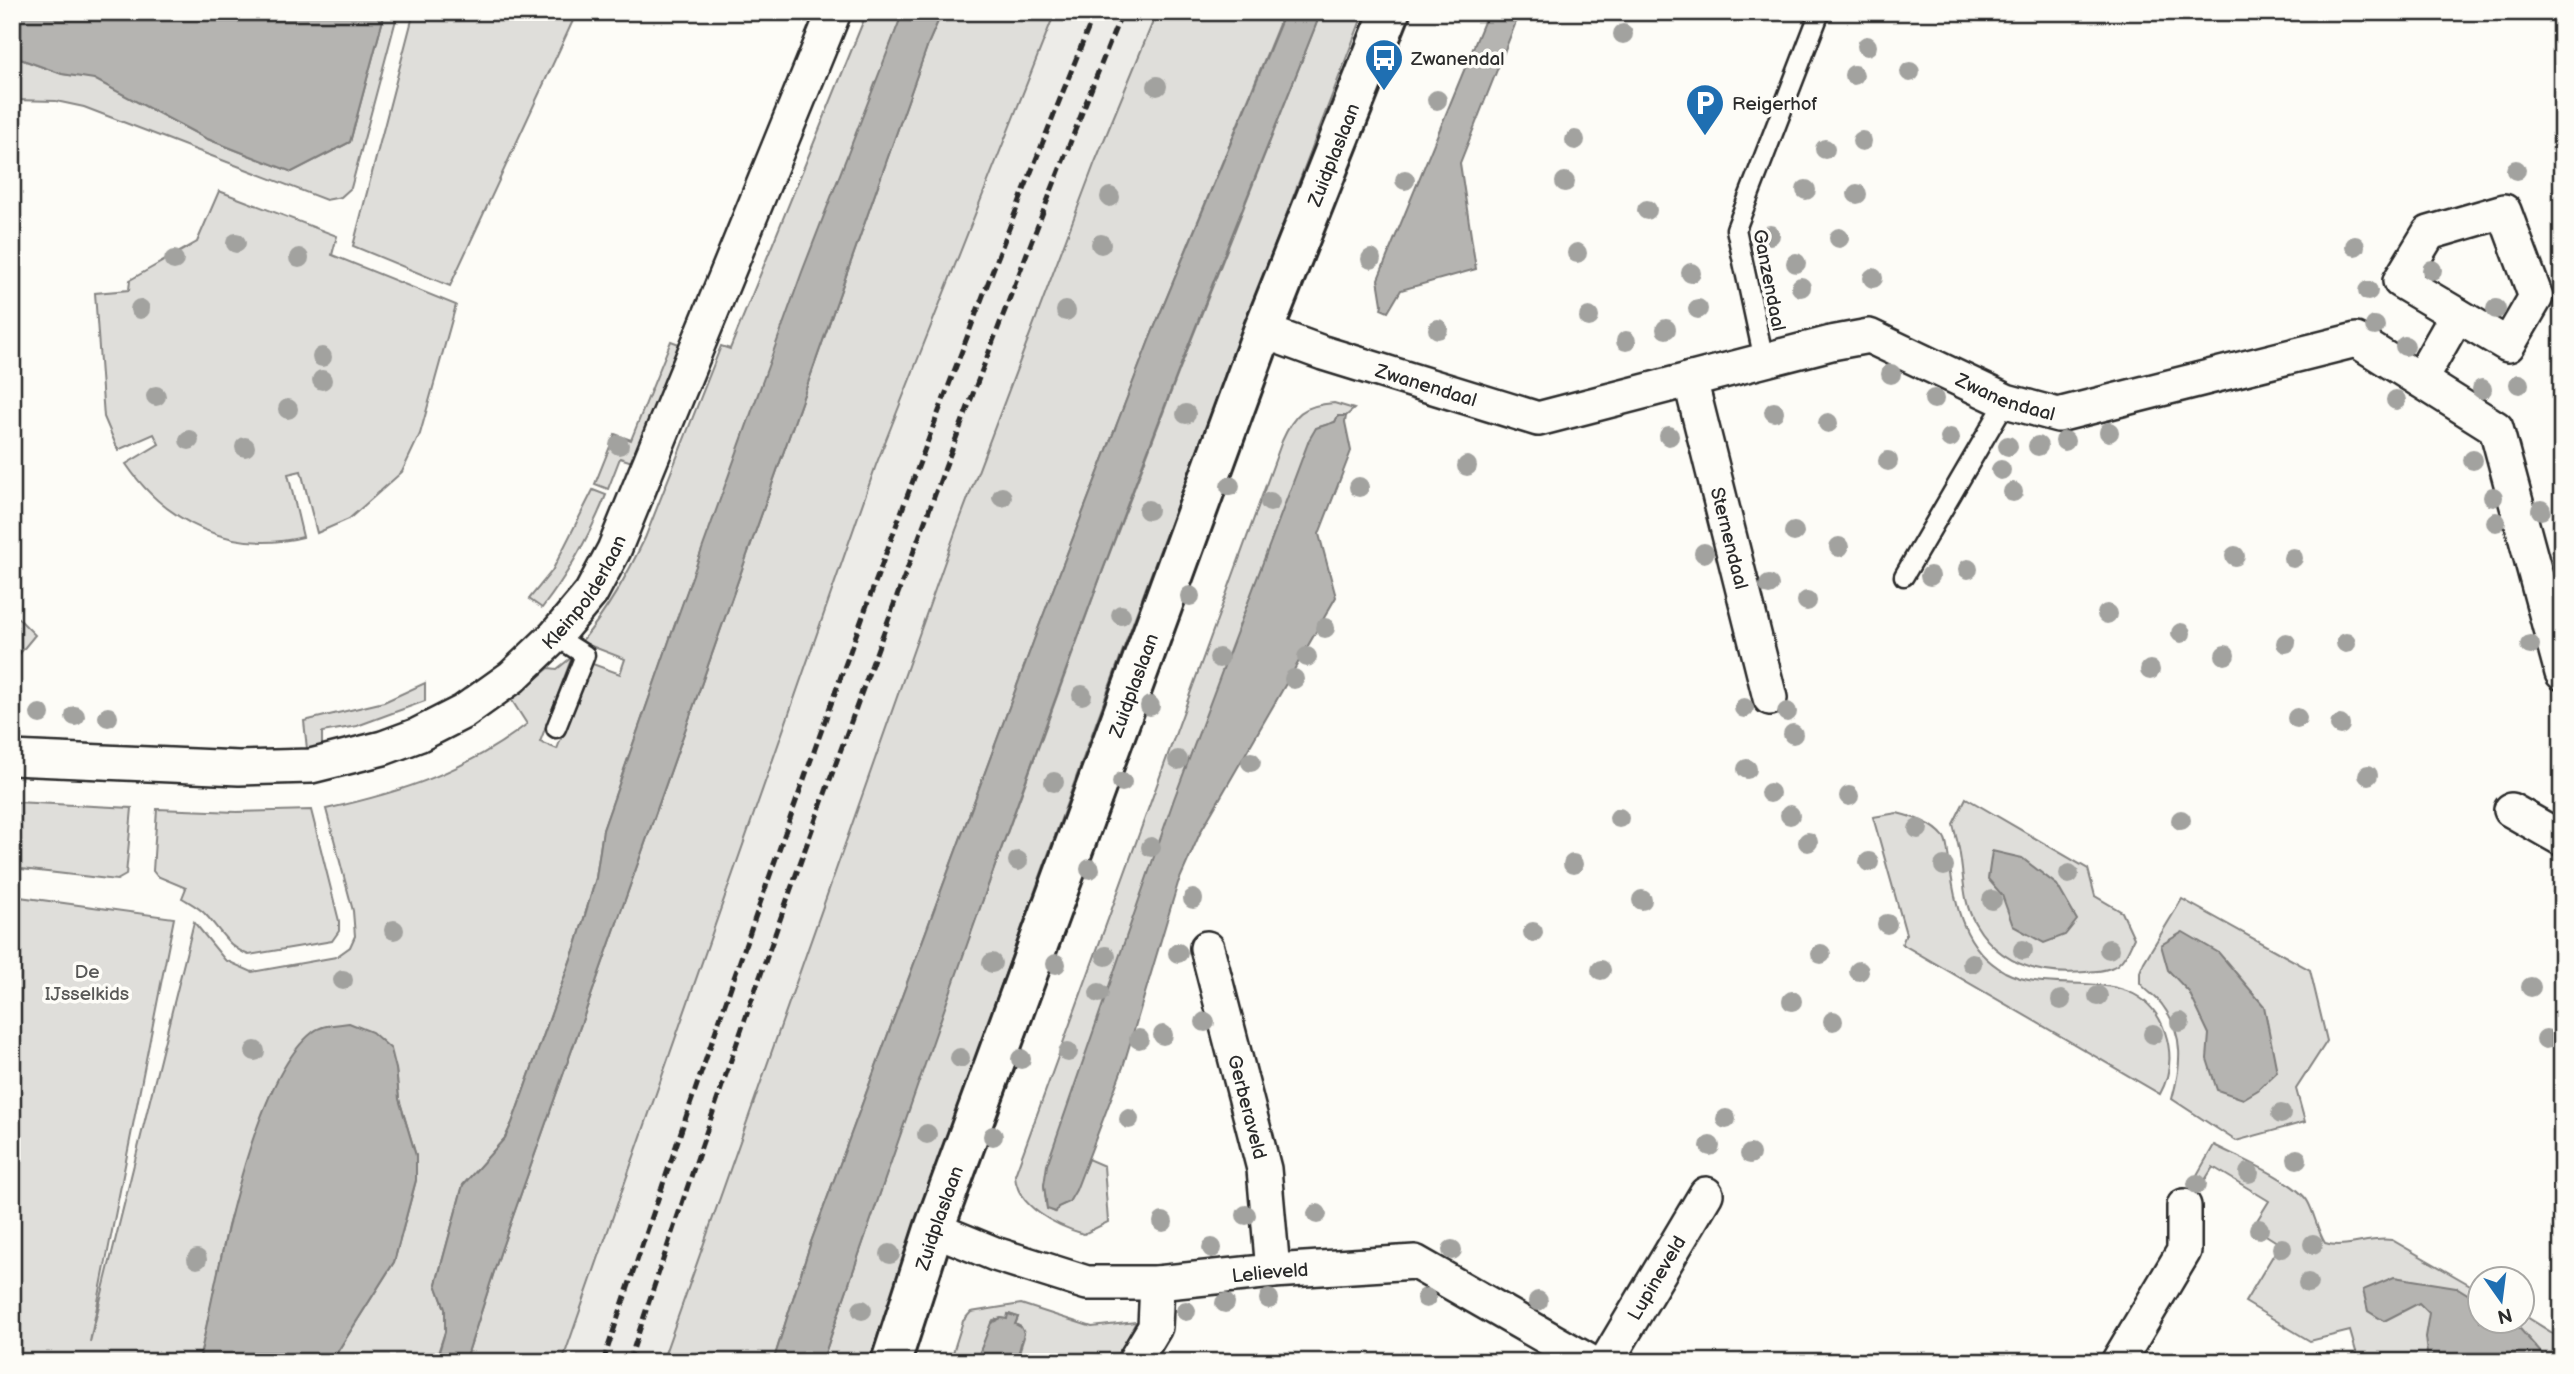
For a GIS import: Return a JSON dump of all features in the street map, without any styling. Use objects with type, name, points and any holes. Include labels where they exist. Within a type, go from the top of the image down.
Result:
[{"type":"street","name":"Kleinpolderlaan","points":[[12,758],[239,768],[311,766],[383,748],[418,735],[463,712],[512,677],[555,636],[591,593],[635,503],[834,12]]},
{"type":"street","name":"Zuidplaslaan","points":[[891,1362],[934,1229],[1263,331],[1390,12]]},
{"type":"street","points":[[2420,380],[2457,315]]},
{"type":"street","name":"Zwanendaal","points":[[1263,331],[1323,353],[1538,419],[1831,343],[1869,336],[2006,401],[2058,415],[2356,340],[2496,428],[2562,673]]},
{"type":"street","name":"Sternendaal","points":[[1690,379],[1770,698]]},
{"type":"street","points":[[2511,810],[2562,839]]},
{"type":"street","name":"Gerberaveld","points":[[1207,948],[1264,1169],[1273,1271]]},
{"type":"street","name":"Lupineveld","points":[[1606,1362],[1706,1194]]},
{"type":"street","points":[[2118,1362],[2184,1251],[2184,1206]]},
{"type":"street","name":"Lelieveld","points":[[934,1229],[995,1254],[1087,1283],[1157,1283],[1273,1271],[1415,1262],[1590,1362]]},
{"type":"street","points":[[1135,1362],[1155,1327],[1157,1283]]},
{"type":"lane","name":"Ganzendaal","points":[[1764,360],[1736,229],[1820,12]]},
{"type":"lane","points":[[1905,576],[2006,401]]},
{"type":"lane","points":[[555,636],[585,655],[556,727]]},
{"type":"shaded area","points":[[12,12],[385,12],[350,142],[292,172],[205,138],[94,79],[62,74],[12,56]]},
{"type":"shaded area","points":[[903,12],[942,12],[928,44],[501,1250],[465,1362],[436,1362],[445,1332],[445,1309],[436,1284],[463,1185],[505,1138],[512,1123],[577,942],[596,878],[603,830],[674,627],[802,272]]},
{"type":"shaded area","points":[[1055,12],[1157,12],[1095,162],[956,530],[662,1362],[562,1362],[876,465]]},
{"type":"shaded area","points":[[1285,12],[1321,12],[1176,377],[1069,661],[822,1362],[773,1362],[811,1242],[1038,629],[1150,338]]},
{"type":"shaded area","points":[[1488,12],[1520,12],[1460,163],[1476,269],[1401,290],[1388,312],[1381,309],[1378,279]]},
{"type":"shaded area","points":[[1338,416],[1346,416],[1351,451],[1319,534],[1336,597],[1201,831],[1178,883],[1123,1067],[1076,1190],[1069,1202],[1058,1207],[1056,1212],[1047,1209],[1044,1185],[1047,1165],[1174,799],[1309,440],[1316,428],[1335,422]]},
{"type":"shaded area","points":[[1992,851],[2022,858],[2057,885],[2077,920],[2065,935],[2044,943],[2013,926],[2002,895],[1988,879]]},
{"type":"shaded area","points":[[2183,932],[2219,953],[2264,1006],[2277,1072],[2258,1090],[2243,1099],[2217,1090],[2207,1059],[2209,1034],[2189,992],[2168,970],[2161,945]]},
{"type":"shaded area","points":[[349,1023],[372,1032],[391,1049],[399,1099],[416,1156],[416,1180],[394,1262],[331,1362],[199,1362],[239,1185],[271,1093],[291,1057],[313,1032],[326,1026]]},
{"type":"shaded area","points":[[2394,1277],[2456,1287],[2466,1293],[2466,1336],[2526,1336],[2549,1362],[2428,1362],[2425,1337],[2429,1313],[2419,1303],[2384,1321],[2368,1311],[2363,1290]]},
{"type":"shaded area","points":[[1008,1314],[1018,1317],[1015,1324],[1021,1327],[1024,1333],[1016,1362],[976,1362],[991,1323],[1001,1318],[1007,1319]]},
{"type":"green space","points":[[385,12],[398,12],[351,188],[341,197],[326,200],[84,107],[56,101],[12,100],[12,56],[62,74],[94,78],[205,138],[292,172],[350,142]]},
{"type":"green space","points":[[414,12],[577,12],[450,286],[353,246]]},
{"type":"green space","name":"De IJsselkids","points":[[867,12],[903,12],[674,627],[603,830],[596,878],[577,942],[512,1123],[505,1138],[463,1185],[436,1284],[445,1309],[445,1332],[435,1362],[331,1362],[394,1262],[416,1180],[416,1156],[399,1099],[396,1069],[271,1093],[252,1144],[228,1226],[199,1362],[12,1362],[12,896],[174,918],[90,1342],[194,922],[225,960],[252,972],[336,957],[350,947],[355,936],[353,911],[326,809],[432,778],[504,741],[527,724],[511,699],[549,668],[557,669],[572,657],[540,742],[557,749],[590,663],[620,674],[625,659],[581,642],[616,592],[645,538],[721,346],[730,349]]},
{"type":"green space","points":[[942,12],[1055,12],[876,465],[562,1362],[465,1362],[501,1250],[928,44]]},
{"type":"green space","points":[[1157,12],[1284,12],[1150,338],[1038,629],[811,1242],[773,1362],[662,1362],[956,530],[1095,162]]},
{"type":"green space","points":[[1321,12],[1364,12],[1110,684],[988,1022],[870,1362],[822,1362],[944,1006],[1099,581]]},
{"type":"green space","points":[[219,191],[337,236],[332,255],[456,305],[420,434],[402,472],[349,519],[317,533],[301,471],[288,474],[303,537],[251,541],[227,537],[181,518],[142,485],[126,464],[159,444],[154,434],[118,450],[104,417],[95,293],[129,290],[130,280],[197,242]]},
{"type":"green space","points":[[671,341],[682,345],[635,460],[632,462],[620,458],[608,489],[595,484],[615,434],[631,440]]},
{"type":"green space","points":[[1334,403],[1354,409],[1346,416],[1338,416],[1335,422],[1316,428],[1044,1185],[1047,1208],[1055,1212],[1057,1207],[1069,1202],[1088,1159],[1104,1166],[1108,1222],[1084,1234],[1062,1226],[1030,1206],[1022,1197],[1015,1175],[1282,441],[1301,413],[1314,406]]},
{"type":"green space","points":[[593,490],[606,495],[570,568],[542,608],[529,599],[552,571]]},
{"type":"green space","points":[[12,612],[35,635],[12,663]]},
{"type":"green space","points":[[425,683],[425,701],[357,726],[322,732],[322,746],[307,749],[304,721],[384,702]]},
{"type":"green space","points":[[1966,798],[2088,869],[2095,896],[2122,912],[2134,938],[2117,965],[2102,970],[2069,973],[2037,969],[2009,958],[1985,937],[1968,907],[1953,824]]},
{"type":"green space","points":[[15,802],[132,808],[126,875],[117,880],[13,868],[12,826]]},
{"type":"green space","points":[[157,809],[237,812],[311,810],[339,921],[339,931],[332,941],[249,955],[236,948],[204,912],[182,898],[186,888],[157,876],[153,871]]},
{"type":"green space","points":[[1897,813],[1929,824],[1944,837],[1958,910],[1970,938],[1991,962],[2005,972],[2025,979],[2117,988],[2137,996],[2153,1010],[2165,1032],[2169,1048],[2168,1071],[2160,1094],[1902,944],[1906,934],[1873,817]]},
{"type":"green space","points":[[2182,899],[2310,970],[2327,1041],[2296,1089],[2305,1122],[2236,1141],[2172,1099],[2179,1063],[2175,1028],[2163,1006],[2140,983],[2140,972]]},
{"type":"green space","points":[[2214,1145],[2279,1178],[2301,1194],[2308,1202],[2325,1243],[2341,1245],[2392,1240],[2466,1283],[2466,1336],[2536,1336],[2536,1323],[2562,1339],[2562,1362],[2371,1362],[2357,1355],[2350,1331],[2310,1341],[2245,1302],[2280,1244],[2253,1227],[2269,1201],[2213,1167],[2197,1193],[2189,1189]]},
{"type":"green space","points":[[1021,1304],[1092,1327],[1136,1322],[1115,1362],[1094,1362],[1089,1359],[1087,1362],[1016,1362],[1024,1337],[1015,1325],[1018,1317],[1009,1314],[1007,1319],[993,1320],[976,1362],[950,1362],[963,1321],[971,1312]]},
{"type":"railway","points":[[603,1362],[838,683],[964,346],[1095,12]]},
{"type":"railway","points":[[629,1362],[744,1022],[865,683],[991,347],[1122,12]]},
{"type":"place","name":"Zwanendal","points":[[1384,92]]},
{"type":"place","name":"Reigerhof","points":[[1705,137]]}]
